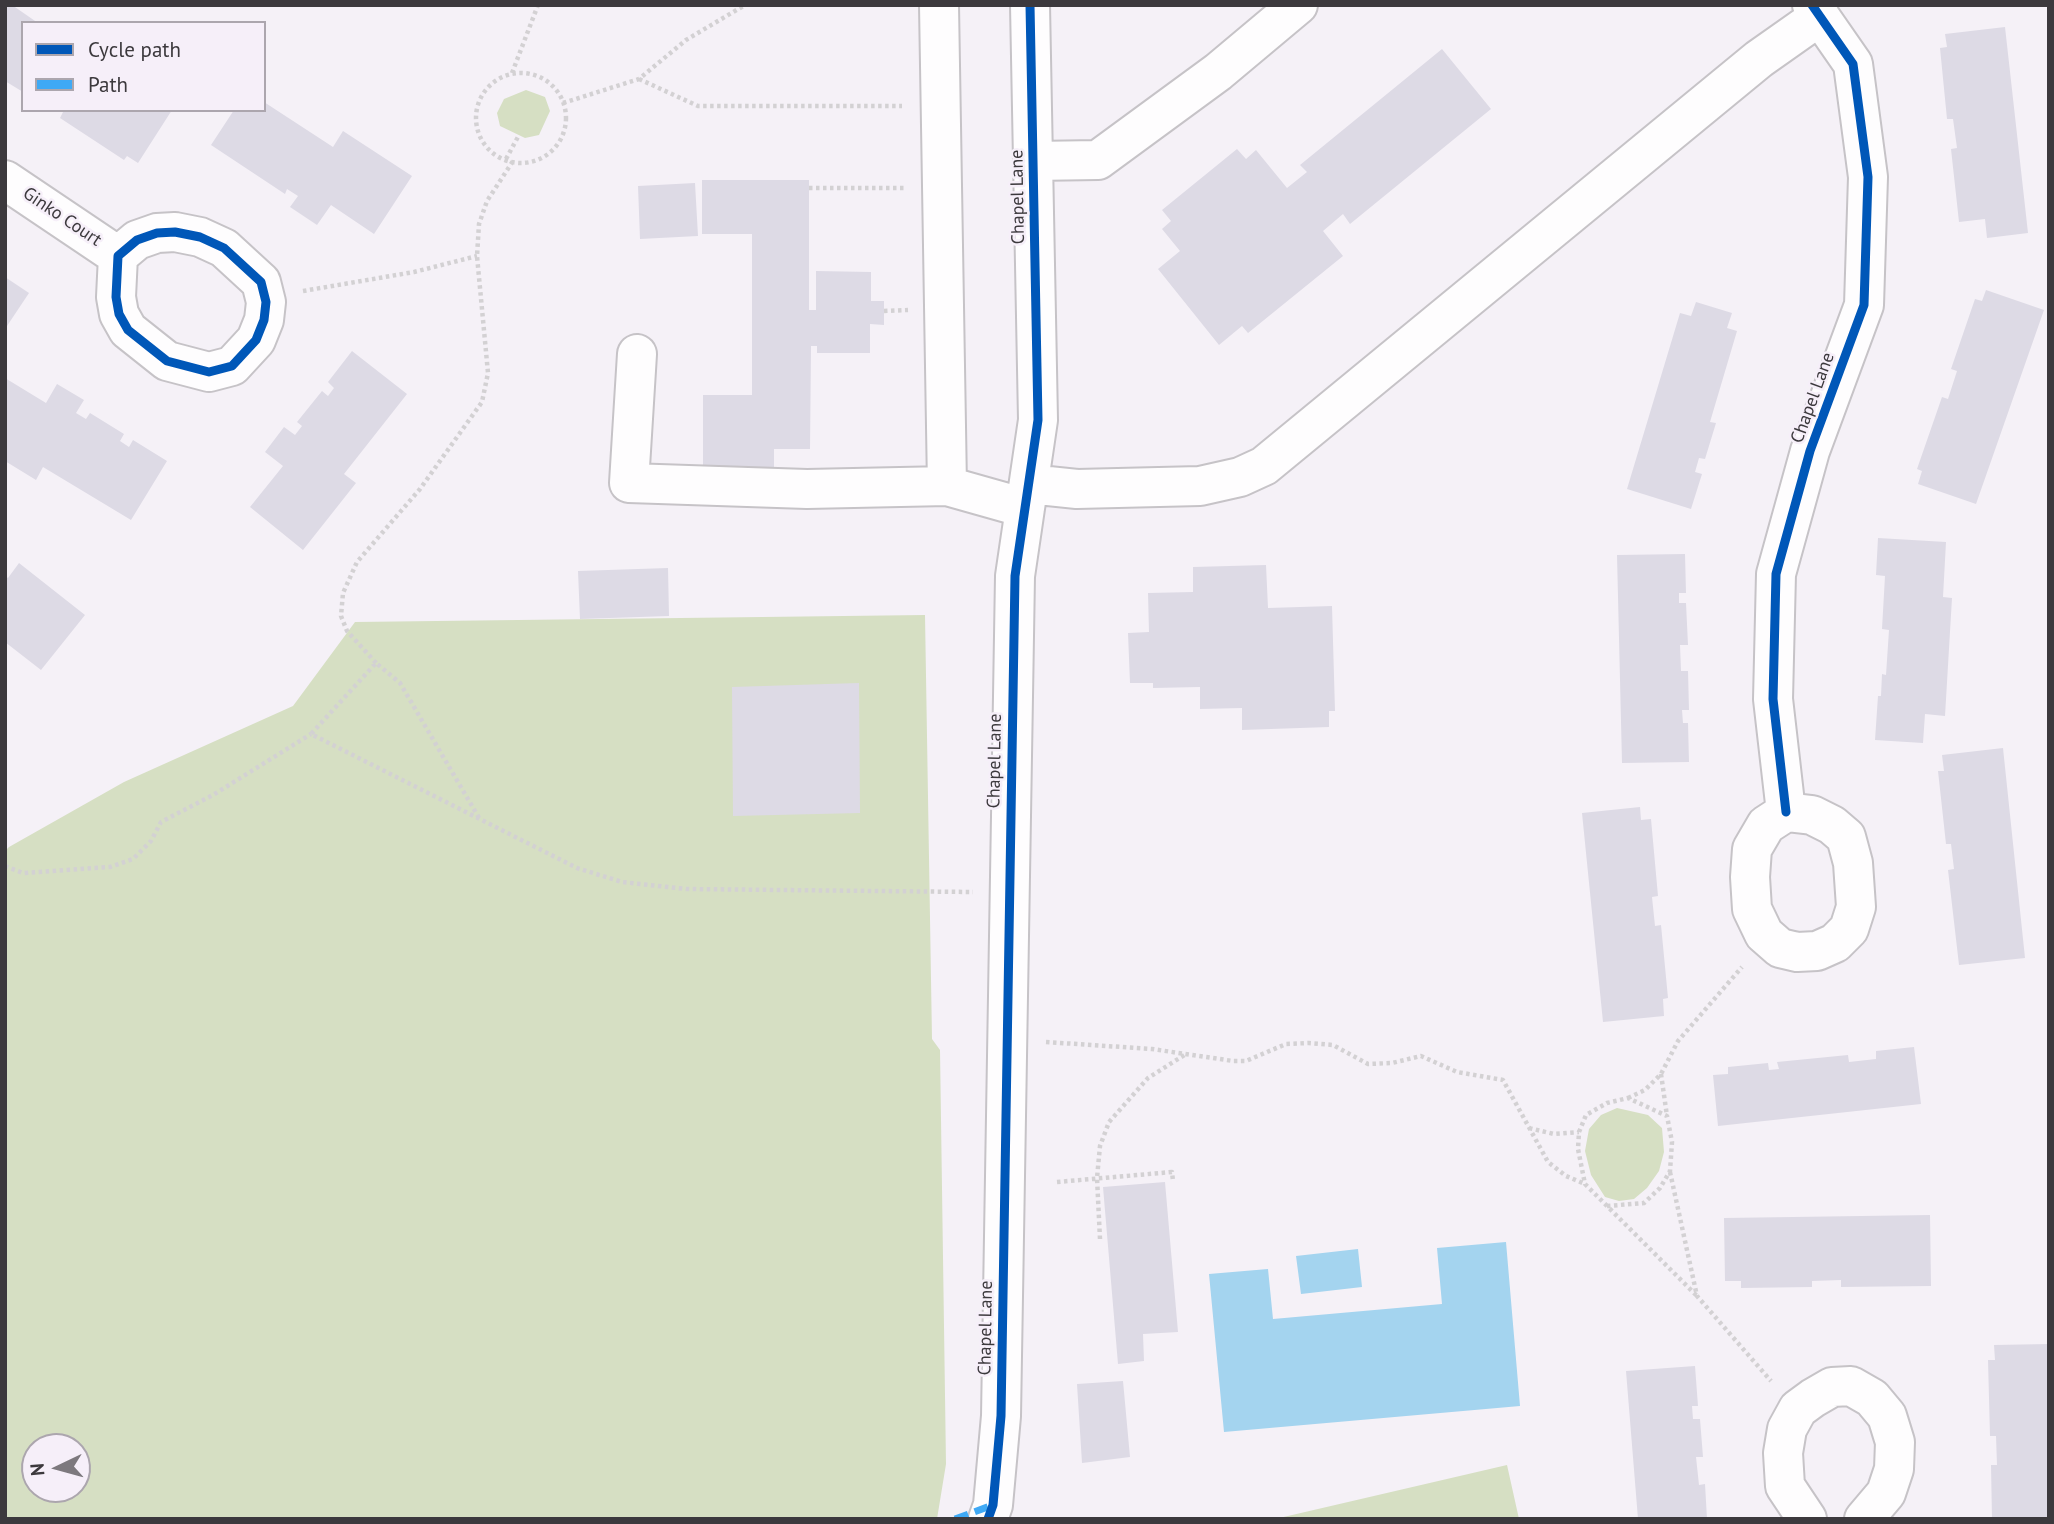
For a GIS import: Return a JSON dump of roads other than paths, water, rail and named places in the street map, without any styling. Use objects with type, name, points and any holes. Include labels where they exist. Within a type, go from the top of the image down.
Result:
[{"type":"street","points":[[939,5],[947,486]]},
{"type":"street","name":"Chapel Lane","points":[[988,1519],[993,1505],[1001,1416],[1014,576],[1038,420],[1030,5]]},
{"type":"street","points":[[1033,161],[1098,160],[1218,72],[1298,5]]},
{"type":"street","points":[[637,354],[629,483],[807,489],[947,486],[1027,496],[1077,489],[1200,486],[1240,477],[1264,466],[1816,11]]},
{"type":"street","name":"Chapel Lane","points":[[1786,813],[1773,699],[1776,574],[1810,451],[1864,305],[1868,177],[1853,64],[1816,11]]},
{"type":"street","name":"Ginko Court","points":[[5,180],[118,256]]},
{"type":"street","name":"Ginko Court","points":[[157,233],[200,237],[224,248],[246,265],[261,282],[266,302],[264,320],[246,355],[232,366],[209,372],[167,361],[128,330],[119,314],[116,297],[118,256],[137,240],[157,233]]},
{"type":"street","points":[[1786,813],[1812,815],[1832,825],[1846,837],[1853,863],[1856,906],[1849,929],[1835,943],[1817,951],[1797,952],[1780,948],[1764,934],[1752,909],[1752,849],[1766,825],[1786,813]]},
{"type":"street","points":[[1807,1519],[1785,1486],[1783,1453],[1787,1429],[1798,1409],[1832,1387],[1852,1387],[1872,1398],[1887,1416],[1895,1442],[1894,1469],[1886,1493],[1864,1519]]},
{"type":"water","points":[[1506,1242],[1520,1406],[1224,1432],[1209,1274],[1268,1269],[1273,1319],[1442,1304],[1437,1248]]},
{"type":"water","points":[[1358,1249],[1362,1287],[1301,1294],[1296,1256]]}]
